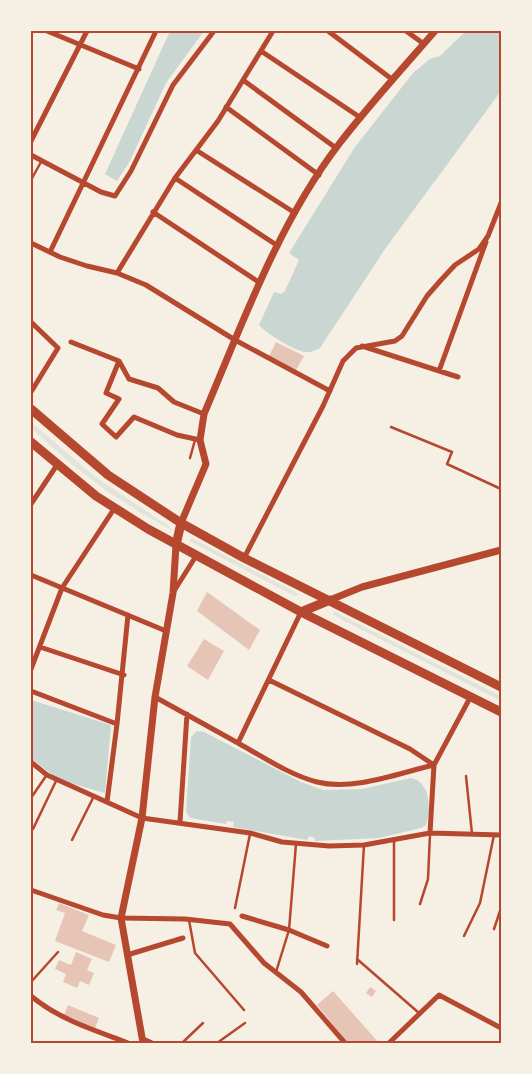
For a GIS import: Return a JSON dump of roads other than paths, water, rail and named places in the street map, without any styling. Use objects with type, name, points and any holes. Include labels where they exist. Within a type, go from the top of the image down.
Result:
[{"type":"main road","points":[[31,410],[108,475],[181,523],[244,558],[501,687]]},
{"type":"main road","points":[[31,442],[57,465],[114,509],[176,545],[301,612],[501,712]]},
{"type":"main road","points":[[176,545],[181,523]]},
{"type":"main road","points":[[301,612],[330,600]]},
{"type":"street","points":[[46,31],[139,69]]},
{"type":"street","points":[[31,141],[87,31]]},
{"type":"street","points":[[50,252],[156,31]]},
{"type":"street","points":[[31,155],[113,197],[118,193],[173,85],[214,31]]},
{"type":"street","points":[[117,273],[153,212],[226,107],[273,31]]},
{"type":"street","points":[[328,31],[393,80]]},
{"type":"street","points":[[406,31],[424,44]]},
{"type":"street","points":[[181,523],[206,464],[198,440],[204,414],[260,283],[295,213],[336,148],[435,31]]},
{"type":"street","points":[[261,51],[361,118]]},
{"type":"street","points":[[243,80],[336,148]]},
{"type":"street","points":[[226,107],[319,175]]},
{"type":"street","points":[[196,150],[295,213]]},
{"type":"street","points":[[175,178],[278,246]]},
{"type":"street","points":[[439,371],[501,203]]},
{"type":"street","points":[[153,212],[260,283]]},
{"type":"street","points":[[244,558],[344,361],[352,351],[361,346],[395,340],[402,336],[428,296],[441,280],[456,265],[479,249],[488,236]]},
{"type":"street","points":[[31,242],[50,252],[88,266],[117,273],[146,285],[235,340],[330,391]]},
{"type":"street","points":[[31,322],[58,348],[31,392]]},
{"type":"street","points":[[71,342],[119,361],[129,379],[158,388],[174,402],[204,414]]},
{"type":"street","points":[[361,346],[458,377]]},
{"type":"street","points":[[119,361],[106,393],[119,399],[102,424],[116,436],[134,417],[177,435],[198,440]]},
{"type":"street","points":[[31,504],[57,465]]},
{"type":"street","points":[[31,669],[62,588],[114,509]]},
{"type":"street","points":[[152,1043],[143,1041],[121,918],[142,818],[155,697],[173,593],[176,545]]},
{"type":"street","points":[[330,600],[362,587],[501,550]]},
{"type":"street","points":[[173,593],[196,556]]},
{"type":"street","points":[[31,575],[166,631]]},
{"type":"street","points":[[238,743],[301,612]]},
{"type":"street","points":[[107,802],[124,675],[128,615]]},
{"type":"street","points":[[40,647],[124,675]]},
{"type":"street","points":[[269,680],[410,749],[434,765]]},
{"type":"street","points":[[31,691],[117,724]]},
{"type":"street","points":[[430,833],[434,765],[471,696]]},
{"type":"street","points":[[155,697],[288,770],[318,782],[363,781],[434,765]]},
{"type":"street","points":[[180,822],[187,714]]},
{"type":"street","points":[[31,762],[47,775],[142,818],[250,833],[296,844],[364,845],[430,833],[501,835]]},
{"type":"street","points":[[31,890],[103,915],[121,918],[189,919],[230,924],[264,963],[301,992],[344,1042]]},
{"type":"street","points":[[242,916],[289,930],[327,946]]},
{"type":"street","points":[[127,955],[183,938]]},
{"type":"street","points":[[389,1043],[439,995],[501,1028]]},
{"type":"street","points":[[31,996],[47,1009],[76,1024],[128,1043]]},
{"type":"lane","points":[[31,180],[42,160]]},
{"type":"lane","points":[[390,427],[452,452],[447,464],[501,489]]},
{"type":"lane","points":[[190,458],[198,440]]},
{"type":"lane","points":[[31,798],[47,775]]},
{"type":"lane","points":[[466,776],[472,834]]},
{"type":"lane","points":[[31,828],[33,828],[57,779]]},
{"type":"lane","points":[[72,840],[94,796]]},
{"type":"lane","points":[[234,908],[250,833]]},
{"type":"lane","points":[[420,904],[428,879],[430,833]]},
{"type":"lane","points":[[464,936],[480,904],[494,834]]},
{"type":"lane","points":[[394,840],[394,920]]},
{"type":"lane","points":[[276,972],[289,930],[296,844]]},
{"type":"lane","points":[[357,964],[364,845]]},
{"type":"lane","points":[[494,930],[501,908]]},
{"type":"lane","points":[[189,919],[195,953],[244,1010]]},
{"type":"lane","points":[[31,982],[58,952]]},
{"type":"lane","points":[[358,959],[420,1014]]},
{"type":"lane","points":[[182,1043],[202,1023]]},
{"type":"lane","points":[[217,1043],[244,1023]]}]
